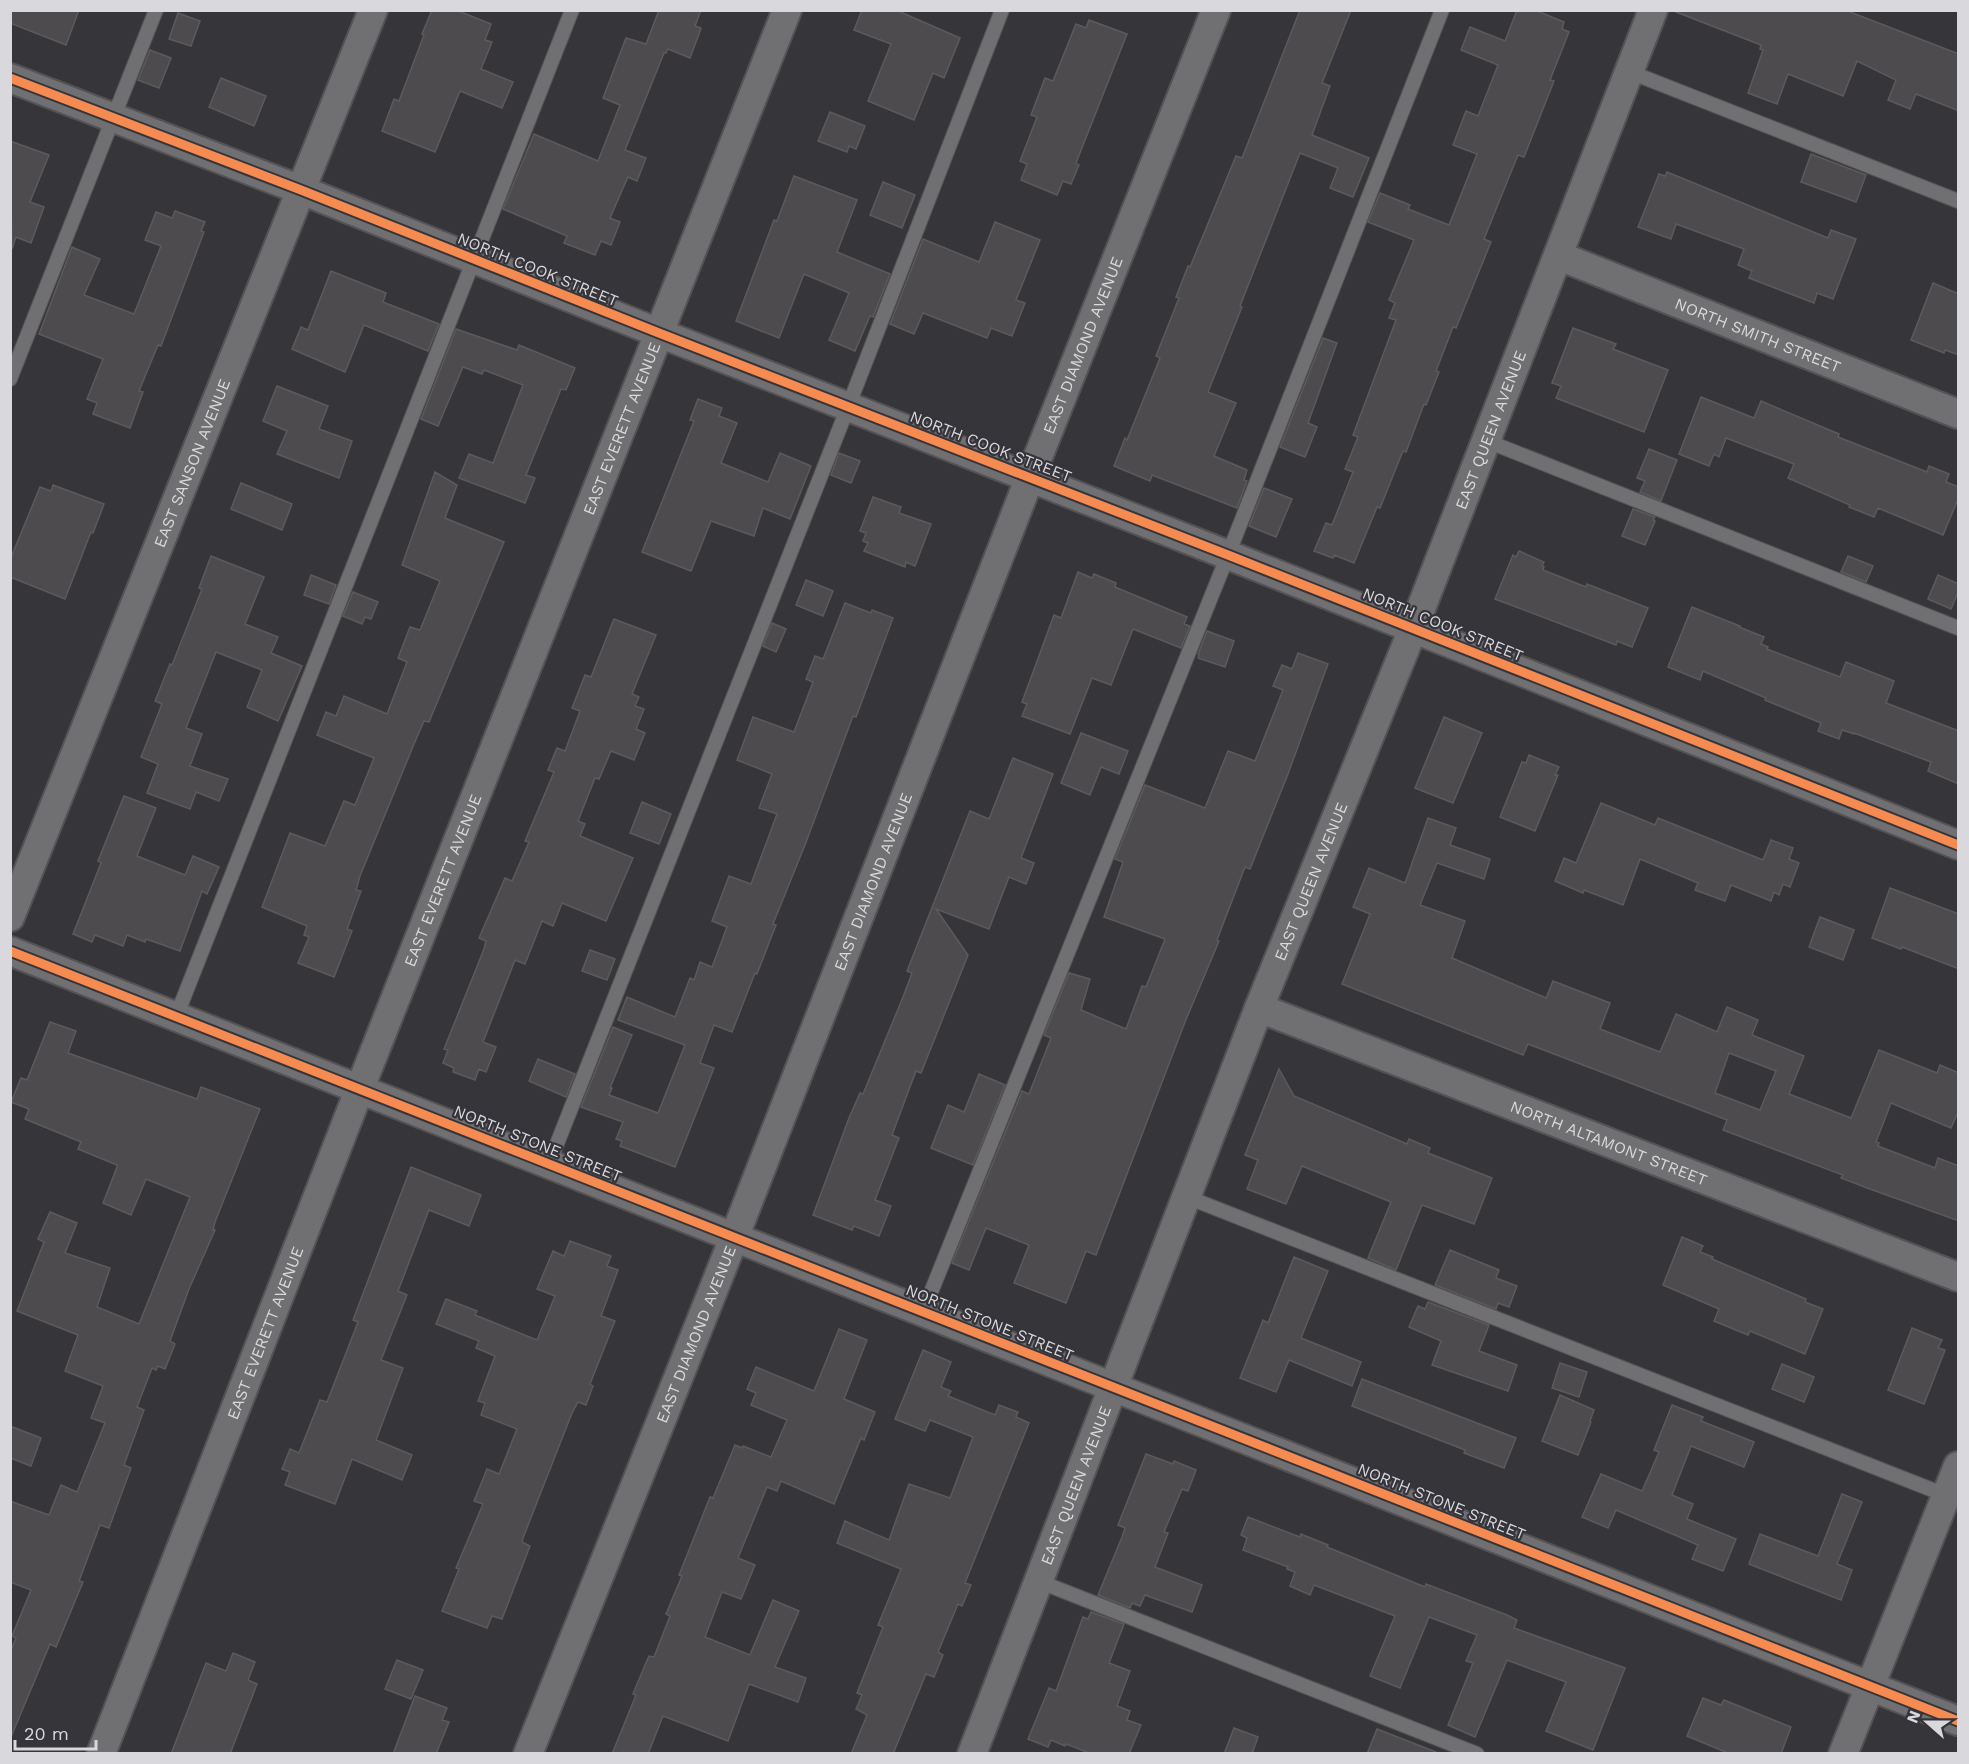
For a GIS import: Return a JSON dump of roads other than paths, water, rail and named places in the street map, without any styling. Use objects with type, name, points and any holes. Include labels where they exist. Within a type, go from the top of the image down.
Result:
[{"type":"street","name":"EAST SANSON AVENUE","points":[[10,917],[373,10]]},
{"type":"street","name":"EAST EVERETT AVENUE","points":[[101,1754],[360,1088],[787,10]]},
{"type":"street","name":"EAST DIAMOND AVENUE","points":[[528,1754],[734,1238],[1030,477],[1216,10]]},
{"type":"street","name":"EAST QUEEN AVENUE","points":[[972,1754],[1259,1008],[1413,629],[1653,10]]},
{"type":"street","name":"NORTH COOK STREET","points":[[10,78],[301,190],[1959,845]]},
{"type":"street","name":"NORTH SMITH STREET","points":[[1559,256],[1959,414]]},
{"type":"street","name":"NORTH STONE STREET","points":[[10,951],[1959,1721]]},
{"type":"street","name":"NORTH ALTAMONT STREET","points":[[1259,1008],[1959,1277]]},
{"type":"street","points":[[1843,1754],[1869,1687],[1953,1498],[1959,1466]]},
{"type":"lane","points":[[10,379],[156,10]]},
{"type":"lane","points":[[176,1017],[572,10]]},
{"type":"lane","points":[[549,1164],[1002,10]]},
{"type":"lane","points":[[923,1312],[1228,555],[1442,10]]},
{"type":"lane","points":[[1630,72],[1959,201]]},
{"type":"lane","points":[[1486,441],[1959,628]]},
{"type":"lane","points":[[1187,1197],[1953,1498]]},
{"type":"lane","points":[[1038,1581],[1477,1754]]}]
